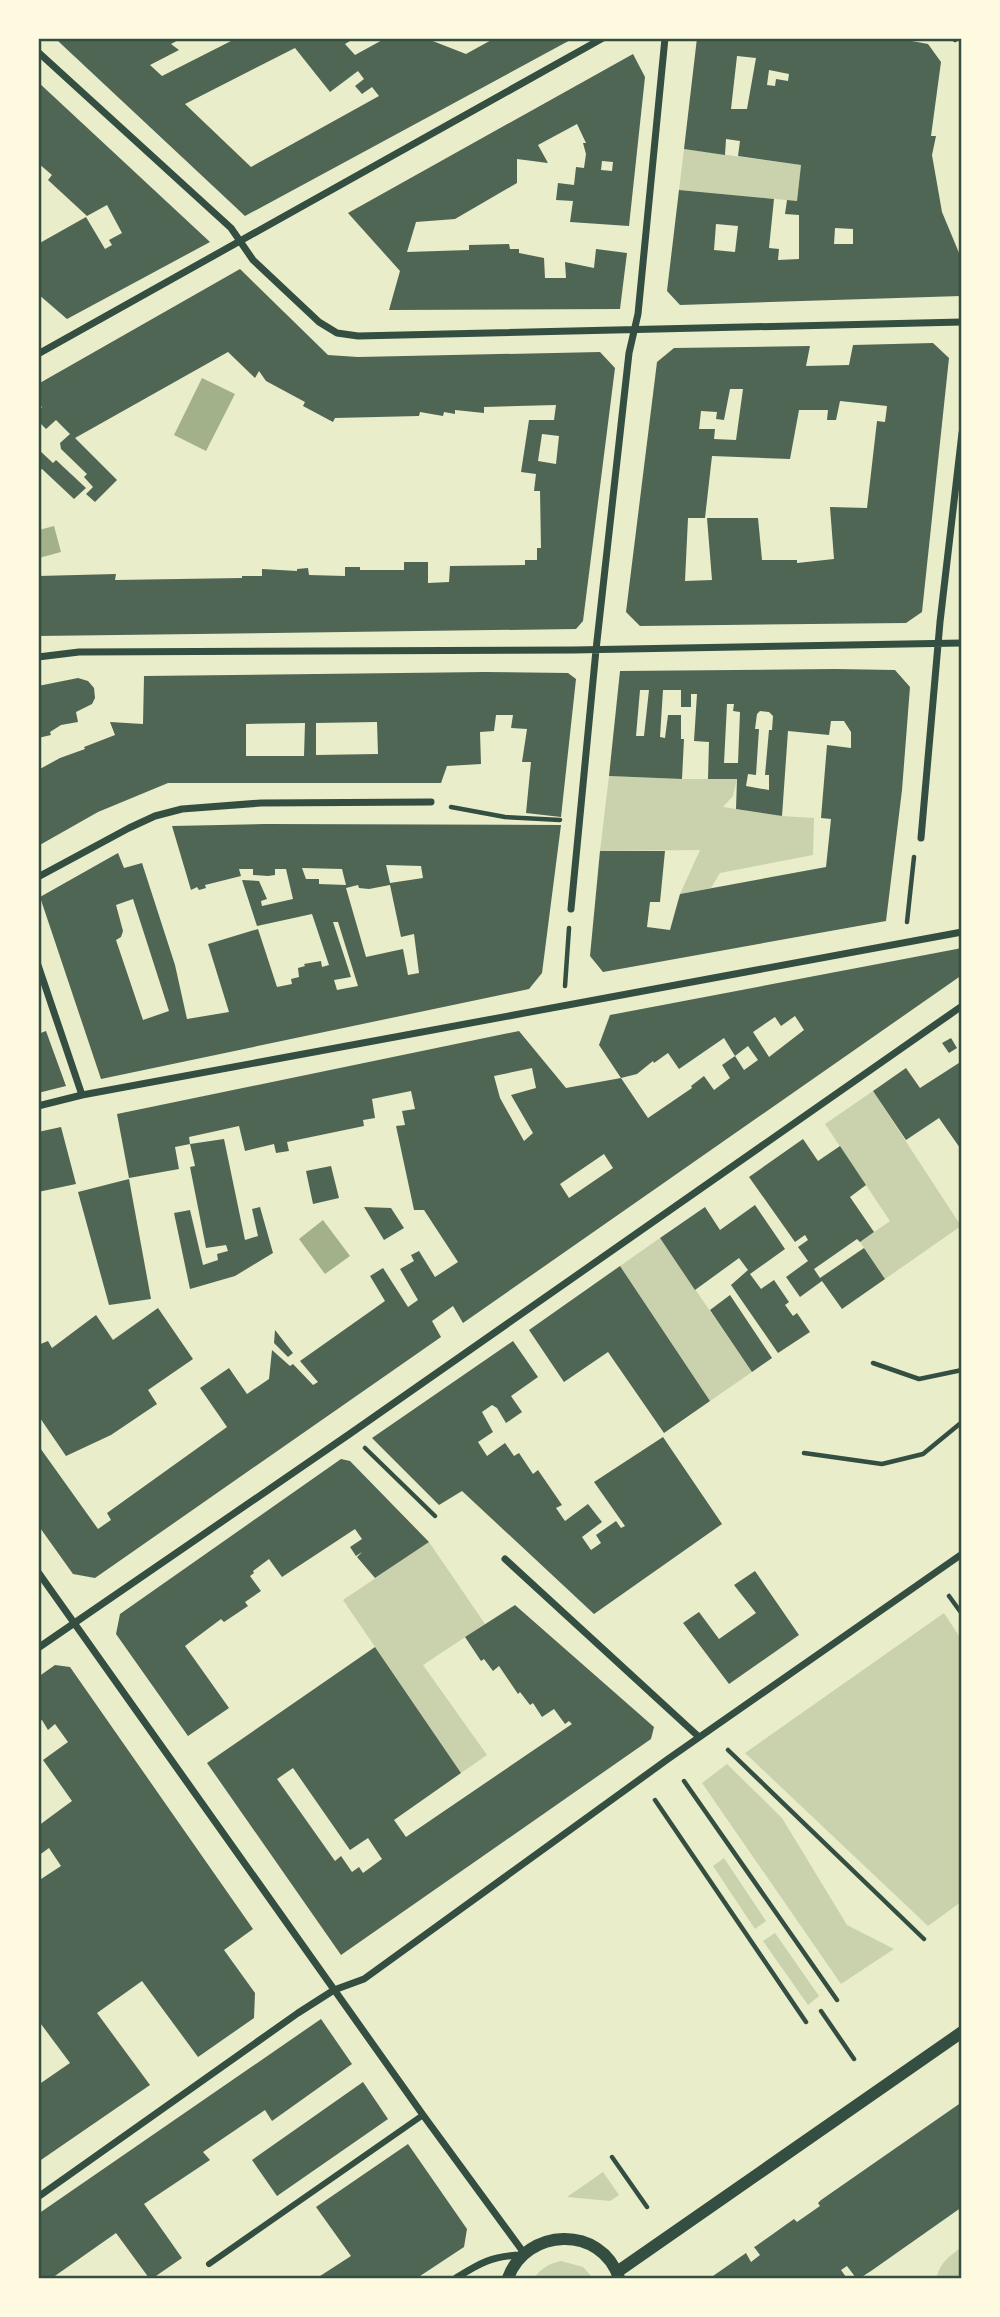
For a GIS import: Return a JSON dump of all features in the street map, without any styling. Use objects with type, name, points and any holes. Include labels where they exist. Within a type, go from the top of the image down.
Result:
[{"type":"street","points":[[38,354],[603,38]]},
{"type":"street","points":[[571,909],[596,650],[629,354],[635,332],[665,38]]},
{"type":"street","points":[[38,52],[231,228],[253,260],[319,322],[337,333],[358,337],[961,322]]},
{"type":"street","points":[[921,838],[938,643],[961,433]]},
{"type":"street","points":[[38,657],[79,652],[596,650],[961,643]]},
{"type":"street","points":[[38,877],[155,816],[181,809],[261,803],[435,804]]},
{"type":"street","points":[[38,1106],[82,1095],[961,932]]},
{"type":"street","points":[[38,965],[82,1095]]},
{"type":"street","points":[[38,1648],[961,1006]]},
{"type":"street","points":[[38,2197],[334,1990],[364,1979],[699,1737],[961,1554]]},
{"type":"street","points":[[505,1559],[699,1737]]},
{"type":"street","points":[[38,1572],[523,2254]]},
{"type":"street","points":[[508,2278],[523,2254],[539,2243],[556,2238],[575,2239],[592,2245],[608,2257],[618,2275],[961,2032]]},
{"type":"street","points":[[209,2264],[423,2115]]},
{"type":"street","points":[[456,2278],[480,2263],[500,2256],[523,2254]]},
{"type":"path","points":[[435,804],[505,817],[565,820]]},
{"type":"path","points":[[907,922],[915,849]]},
{"type":"path","points":[[565,986],[569,922]]},
{"type":"path","points":[[873,1363],[919,1379],[961,1370]]},
{"type":"path","points":[[804,1453],[882,1464],[923,1454],[961,1422]]},
{"type":"path","points":[[358,1441],[435,1516]]},
{"type":"path","points":[[949,1596],[961,1614]]},
{"type":"path","points":[[728,1750],[924,1940]]},
{"type":"path","points":[[684,1781],[837,2000]]},
{"type":"path","points":[[655,1800],[806,2022]]},
{"type":"path","points":[[821,2011],[853,2059]]},
{"type":"path","points":[[612,2157],[647,2207]]},
{"type":"shaded area","points":[[684,149],[801,165],[797,201],[679,190]]},
{"type":"shaded area","points":[[202,378],[235,394],[206,451],[174,435]]},
{"type":"shaded area","points":[[54,526],[61,552],[39,558],[39,530]]},
{"type":"shaded area","points":[[609,776],[737,779],[733,796],[723,807],[814,818],[813,855],[720,873],[711,888],[680,894],[700,850],[600,851]]},
{"type":"shaded area","points":[[873,1091],[961,1226],[885,1279],[860,1242],[890,1221],[825,1124]]},
{"type":"shaded area","points":[[323,1220],[350,1256],[325,1274],[299,1239]]},
{"type":"shaded area","points":[[660,1238],[752,1372],[710,1401],[620,1266]]},
{"type":"shaded area","points":[[429,1542],[485,1624],[423,1665],[487,1755],[461,1773],[343,1600]]},
{"type":"shaded area","points":[[944,1613],[961,1639],[961,1902],[928,1926],[745,1753]]},
{"type":"shaded area","points":[[727,1764],[782,1818],[847,1925],[894,1949],[841,1984],[702,1783]]},
{"type":"shaded area","points":[[724,1858],[766,1921],[755,1929],[713,1866]]},
{"type":"shaded area","points":[[775,1933],[819,1996],[808,2005],[763,1941]]},
{"type":"shaded area","points":[[603,2172],[619,2195],[610,2201],[567,2197]]},
{"type":"shaded area","points":[[961,2248],[961,2278],[937,2278],[942,2264]]},
{"type":"shaded area","points":[[561,2261],[583,2267],[593,2278],[534,2278],[546,2267]]},
{"type":"building","points":[[59,38],[182,38],[171,44],[179,50],[150,65],[162,76],[237,38],[355,38],[345,44],[355,55],[386,38],[425,38],[466,54],[495,38],[574,38],[245,216],[58,41]],"holes":[[[295,48],[330,92],[358,71],[364,79],[355,86],[362,94],[372,87],[379,96],[251,167],[185,104]]]},
{"type":"building","points":[[697,38],[896,38],[928,44],[941,62],[931,136],[936,136],[932,155],[942,212],[962,260],[961,296],[680,305],[667,291],[679,190],[774,199],[769,248],[779,249],[778,260],[799,259],[799,215],[785,214],[787,200],[797,201],[801,165],[738,156],[740,141],[726,139],[725,155],[684,149]],"holes":[[[737,56],[756,58],[747,109],[731,109]],[[769,70],[789,74],[788,81],[776,79],[775,86],[767,85]],[[716,224],[738,226],[735,252],[714,250]],[[835,228],[853,229],[853,244],[834,244]]]},
{"type":"building","points":[[633,54],[645,77],[629,226],[570,222],[573,201],[556,200],[558,183],[574,185],[576,167],[584,168],[586,154],[583,143],[586,143],[577,124],[538,145],[548,163],[517,159],[517,183],[455,219],[416,222],[407,252],[469,250],[469,245],[509,244],[510,249],[519,249],[519,253],[544,258],[545,278],[566,278],[565,262],[594,268],[596,249],[627,253],[620,309],[389,310],[400,271],[348,213]],"holes":[[[602,161],[613,162],[612,171],[601,170]]]},
{"type":"building","points":[[38,82],[210,242],[67,319],[38,294],[38,244],[86,217],[105,249],[112,245],[109,240],[122,233],[107,205],[87,216],[48,180],[52,175],[38,163]]},
{"type":"building","points":[[240,269],[328,355],[358,357],[600,352],[615,368],[583,621],[576,629],[38,636],[38,576],[116,574],[115,580],[242,578],[262,576],[262,569],[297,571],[308,568],[309,575],[345,576],[345,567],[360,567],[360,570],[404,570],[404,562],[428,562],[428,583],[449,582],[450,566],[525,565],[525,560],[537,560],[537,548],[541,548],[540,491],[534,491],[536,474],[521,472],[529,420],[554,420],[556,405],[484,407],[484,413],[455,410],[455,414],[444,412],[443,416],[420,412],[419,416],[335,418],[333,422],[303,406],[305,402],[266,381],[259,371],[255,378],[228,352],[75,438],[117,480],[95,502],[86,494],[93,487],[84,477],[87,474],[61,449],[60,443],[70,434],[56,420],[46,429],[38,421],[38,411],[42,407],[38,403],[38,384]],"holes":[[[542,434],[559,436],[556,464],[538,461]]]},
{"type":"building","points":[[933,343],[949,358],[922,612],[906,623],[640,626],[626,612],[657,362],[674,348],[810,346],[806,366],[849,365],[853,345]],"holes":[[[730,389],[743,389],[736,440],[714,439],[715,429],[699,429],[701,411],[717,412],[716,419],[724,420]],[[840,401],[887,406],[885,422],[877,421],[867,508],[830,507],[834,559],[797,563],[797,560],[762,560],[758,518],[707,518],[712,580],[685,581],[688,518],[705,518],[712,456],[790,459],[799,410],[828,410],[827,420],[836,420]]]},
{"type":"building","points":[[38,449],[53,463],[56,460],[86,488],[74,499],[42,469],[38,471]]},
{"type":"building","points":[[895,670],[910,687],[902,790],[886,921],[603,972],[590,956],[600,851],[665,851],[660,902],[650,902],[647,927],[670,930],[680,894],[826,867],[831,819],[821,818],[827,745],[851,748],[851,732],[844,721],[831,721],[829,735],[788,731],[782,816],[736,809],[737,779],[708,779],[709,742],[694,741],[697,694],[691,694],[691,707],[681,707],[681,690],[663,690],[660,737],[665,738],[668,715],[681,715],[681,739],[684,739],[682,779],[609,776],[620,671]],"holes":[[[640,690],[649,690],[644,736],[636,736]],[[727,704],[734,704],[733,711],[740,712],[738,763],[724,763]],[[760,711],[769,712],[773,716],[765,775],[769,775],[769,790],[746,786],[748,774],[756,775],[759,729],[755,729]]]},
{"type":"building","points":[[568,673],[576,679],[561,817],[526,813],[531,762],[522,762],[527,729],[511,728],[513,715],[496,715],[494,731],[480,732],[481,764],[447,766],[441,783],[168,783],[98,812],[38,846],[38,770],[115,735],[110,722],[143,724],[144,676]],"holes":[[[377,722],[378,754],[316,755],[316,723]],[[305,723],[304,756],[246,756],[246,724]]]},
{"type":"building","points":[[78,678],[88,681],[94,688],[95,698],[92,704],[76,712],[78,722],[61,725],[50,732],[51,735],[38,738],[38,686]]},
{"type":"building","points":[[561,825],[542,973],[529,989],[101,1079],[40,897],[118,853],[124,868],[142,863],[175,965],[187,1019],[229,1012],[208,944],[258,929],[277,987],[292,984],[291,979],[299,977],[298,968],[305,966],[304,964],[321,961],[322,967],[329,965],[312,914],[257,926],[242,880],[259,881],[267,899],[261,901],[262,906],[293,899],[286,869],[275,869],[275,875],[268,876],[253,875],[253,869],[239,869],[241,876],[205,885],[206,888],[199,890],[197,887],[191,890],[172,826]],"holes":[[[386,865],[421,866],[423,878],[390,883]],[[302,868],[342,869],[346,885],[319,884],[319,879],[306,879]],[[358,885],[359,888],[369,889],[390,885],[401,937],[414,934],[419,973],[408,975],[403,949],[366,957],[346,888]],[[133,899],[169,1011],[143,1020],[116,940],[121,937],[123,931],[116,905]],[[333,922],[338,922],[358,986],[337,990],[334,980],[351,977]]]},
{"type":"building","points":[[962,948],[962,975],[463,1323],[453,1306],[432,1321],[441,1337],[95,1578],[73,1574],[38,1525],[38,1445],[98,1529],[111,1520],[107,1513],[227,1427],[200,1388],[229,1368],[247,1394],[269,1379],[272,1350],[290,1366],[293,1364],[313,1385],[318,1382],[300,1361],[385,1301],[370,1276],[383,1268],[408,1307],[418,1300],[400,1269],[414,1261],[411,1255],[419,1251],[435,1277],[458,1262],[424,1210],[414,1210],[396,1126],[405,1125],[402,1111],[415,1109],[411,1091],[372,1099],[375,1118],[363,1120],[364,1126],[287,1142],[289,1151],[276,1153],[274,1144],[245,1151],[239,1126],[189,1137],[190,1144],[175,1147],[179,1169],[129,1178],[117,1114],[519,1031],[566,1088],[621,1078],[599,1045],[610,1015]],"holes":[[[795,1016],[804,1030],[769,1057],[753,1032],[775,1017],[781,1026]],[[724,1038],[735,1056],[722,1065],[730,1078],[714,1090],[704,1076],[691,1086],[692,1088],[648,1118],[621,1078],[637,1074],[668,1053],[679,1069]],[[748,1046],[758,1060],[744,1070],[735,1056]],[[532,1068],[536,1088],[511,1095],[533,1133],[524,1141],[500,1098],[494,1076]],[[604,1154],[613,1168],[569,1198],[560,1184]]]},
{"type":"building","points":[[46,1031],[66,1086],[38,1093],[38,1034]]},
{"type":"building","points":[[951,1038],[957,1048],[949,1053],[942,1043]]},
{"type":"building","points":[[962,1061],[962,1147],[960,1148],[939,1118],[906,1140],[873,1091],[906,1068],[920,1088]]},
{"type":"building","points":[[61,1127],[76,1184],[38,1192],[38,1132]]},
{"type":"building","points":[[224,1139],[245,1240],[258,1236],[252,1209],[260,1207],[273,1253],[235,1276],[190,1289],[174,1213],[190,1210],[203,1265],[218,1260],[217,1254],[228,1251],[226,1245],[206,1248],[190,1167],[195,1166],[190,1144]]},
{"type":"building","points":[[803,1139],[818,1161],[840,1146],[866,1185],[850,1197],[874,1232],[860,1242],[857,1239],[814,1269],[820,1278],[864,1248],[885,1279],[842,1309],[822,1281],[800,1297],[786,1277],[808,1261],[798,1247],[808,1240],[805,1235],[795,1242],[749,1177]]},
{"type":"building","points":[[331,1166],[339,1198],[313,1204],[306,1171]]},
{"type":"building","points":[[129,1179],[151,1299],[109,1305],[78,1192]]},
{"type":"building","points":[[755,1205],[785,1249],[750,1274],[761,1289],[774,1280],[789,1302],[785,1305],[793,1316],[797,1313],[810,1332],[778,1353],[731,1285],[748,1270],[739,1258],[695,1290],[660,1238],[705,1207],[720,1230]]},
{"type":"building","points":[[364,1207],[391,1208],[404,1228],[384,1240]]},
{"type":"building","points":[[620,1266],[710,1401],[664,1433],[608,1352],[564,1382],[529,1330]]},
{"type":"building","points":[[730,1295],[772,1358],[752,1372],[710,1310]]},
{"type":"building","points":[[158,1308],[193,1359],[148,1390],[157,1404],[111,1435],[66,1456],[38,1415],[38,1345],[48,1341],[52,1348],[96,1315],[113,1340]]},
{"type":"building","points":[[275,1330],[293,1353],[288,1357],[274,1343]]},
{"type":"building","points":[[513,1341],[538,1377],[511,1396],[522,1412],[506,1423],[497,1408],[492,1405],[482,1412],[493,1432],[478,1442],[487,1456],[505,1443],[514,1456],[519,1453],[533,1474],[538,1470],[562,1505],[556,1508],[565,1521],[588,1504],[602,1522],[582,1537],[591,1550],[601,1543],[596,1535],[616,1521],[621,1528],[625,1526],[594,1482],[663,1437],[722,1524],[594,1614],[462,1491],[439,1505],[372,1438]]},
{"type":"building","points":[[341,1459],[350,1461],[429,1542],[375,1578],[357,1557],[362,1552],[356,1556],[350,1547],[362,1539],[355,1529],[282,1577],[269,1559],[253,1571],[250,1576],[261,1591],[245,1602],[248,1606],[224,1622],[221,1619],[185,1646],[229,1708],[188,1736],[116,1634],[120,1614]]},
{"type":"building","points":[[755,1571],[799,1635],[729,1684],[683,1623],[699,1612],[719,1639],[756,1613],[734,1585]]},
{"type":"building","points":[[515,1605],[654,1727],[651,1739],[341,1955],[207,1763],[375,1647],[461,1773],[394,1820],[406,1837],[572,1724],[569,1721],[565,1724],[554,1709],[542,1717],[533,1703],[530,1705],[520,1692],[518,1694],[499,1666],[493,1671],[484,1659],[481,1661],[465,1637]],"holes":[[[293,1768],[350,1850],[368,1838],[382,1859],[363,1873],[359,1867],[352,1872],[341,1856],[335,1861],[277,1779]]]},
{"type":"building","points":[[55,1665],[70,1667],[253,1929],[224,1950],[255,1993],[254,2018],[198,2057],[142,1981],[97,2013],[150,2085],[38,2162],[38,2085],[70,2063],[38,2020],[38,1881],[61,1866],[49,1848],[38,1856],[38,1826],[72,1801],[43,1760],[68,1742],[55,1724],[48,1730],[42,1720],[38,1722],[38,1677]]},
{"type":"building","points":[[321,2019],[352,2064],[272,2121],[265,2110],[203,2152],[210,2160],[144,2204],[182,2258],[149,2278],[116,2233],[52,2278],[38,2278],[38,2214]]},
{"type":"building","points":[[363,2082],[388,2119],[277,2196],[252,2160]]},
{"type":"building","points":[[962,2102],[962,2207],[860,2278],[856,2278],[847,2266],[841,2270],[846,2277],[844,2278],[714,2278],[713,2276],[746,2253],[751,2262],[760,2255],[754,2247],[794,2219],[797,2222],[820,2206],[818,2203],[821,2200]]},
{"type":"building","points":[[408,2144],[467,2229],[464,2247],[417,2278],[317,2278],[351,2256],[316,2207]]}]
